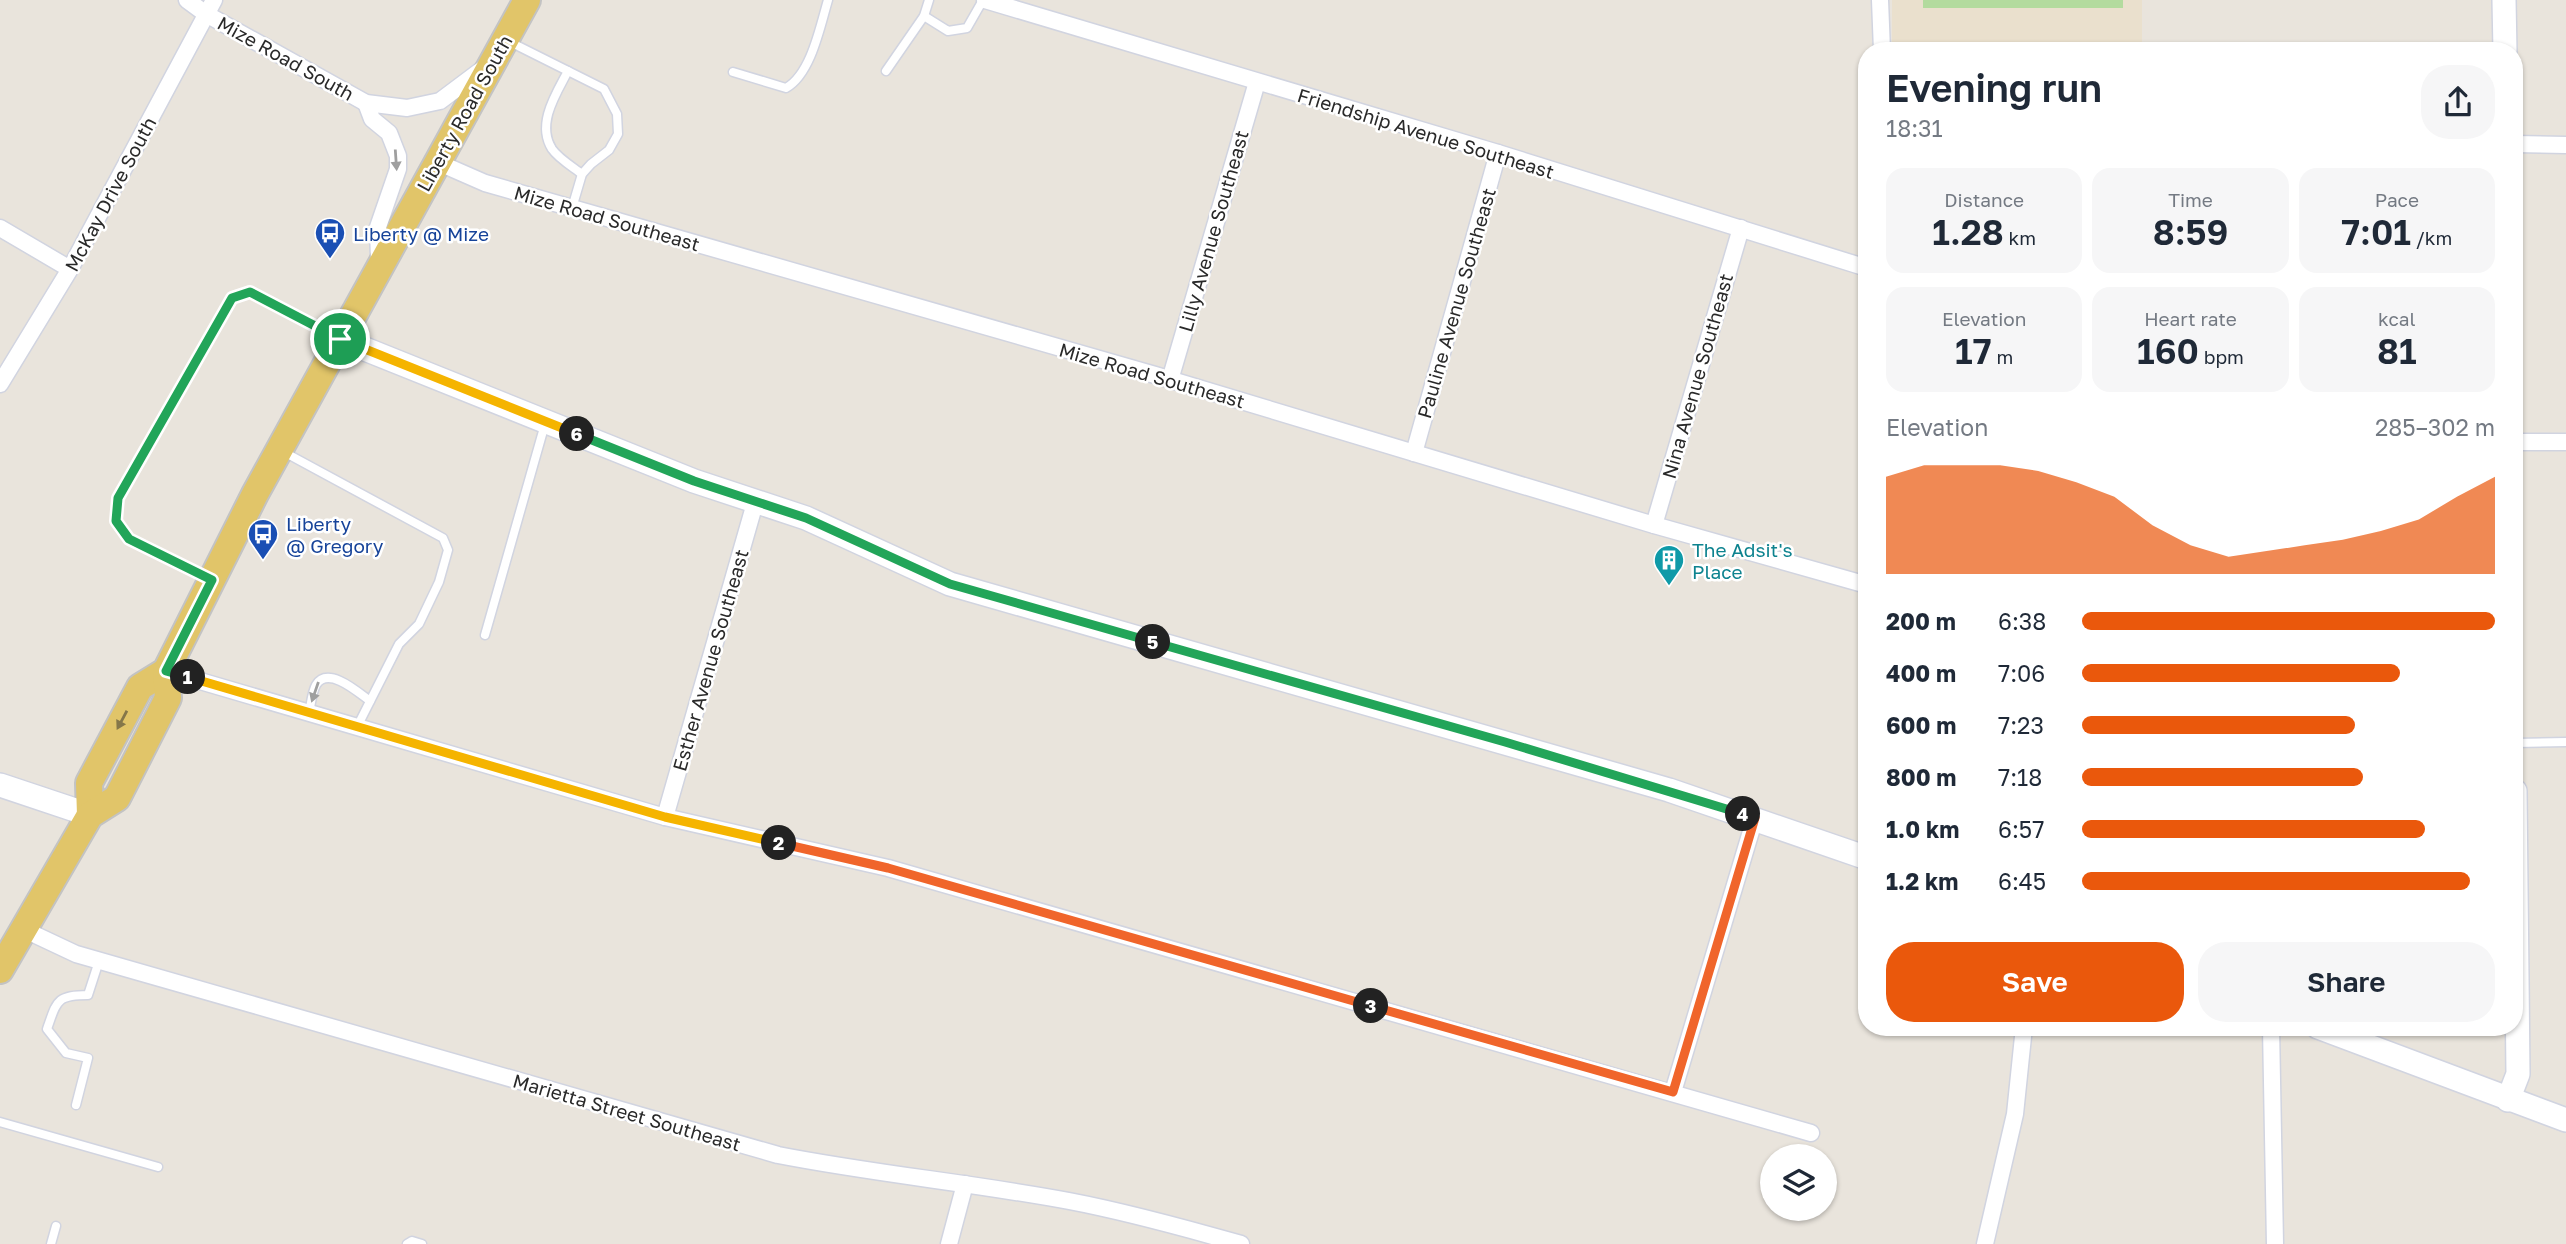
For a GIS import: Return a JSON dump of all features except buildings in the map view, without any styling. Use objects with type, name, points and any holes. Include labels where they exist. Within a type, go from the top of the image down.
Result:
[{"type":"main road","name":"Liberty Road South","points":[[0,970],[90,815],[117,798],[168,698],[166,671],[212,580],[279,450],[527,0]]},
{"type":"street","name":"Mize Road South","points":[[187,0],[210,7],[366,103],[407,108],[440,101],[490,64]]},
{"type":"street","name":"Friendship Avenue Southeast","points":[[984,0],[1498,153],[1858,265]]},
{"type":"street","points":[[1880,0],[1882,42]]},
{"type":"street","points":[[2504,0],[2505,42]]},
{"type":"street","name":"McKay Drive South","points":[[0,384],[70,269],[210,7]]},
{"type":"street","name":"Lilly Avenue Southeast","points":[[1170,380],[1257,82]]},
{"type":"street","name":"Mize Road South","points":[[366,103],[372,119],[389,133],[398,156],[398,169],[378,227],[379,268]]},
{"type":"street","points":[[2523,144],[2566,145]]},
{"type":"street","name":"Pauline Avenue Southeast","points":[[1414,453],[1498,153]]},
{"type":"street","name":"Mize Road Southeast","points":[[438,162],[485,183],[1170,380],[1654,525],[1858,582]]},
{"type":"street","points":[[0,228],[70,269]]},
{"type":"street","name":"Nina Avenue Southeast","points":[[1654,525],[1741,228]]},
{"type":"street","points":[[340,339],[755,503],[817,522],[950,584],[1505,742],[1755,818],[1858,855]]},
{"type":"street","points":[[2523,442],[2566,442]]},
{"type":"street","name":"Esther Avenue Southeast","points":[[665,817],[755,503]]},
{"type":"street","points":[[166,671],[665,817],[888,868],[1811,1133]]},
{"type":"street","points":[[0,785],[90,815]]},
{"type":"street","points":[[1673,1092],[1755,818]]},
{"type":"street","name":"Marietta Street Southeast","points":[[25,930],[76,954],[99,961],[778,1156],[1071,1202],[1202,1239],[1241,1244]]},
{"type":"street","points":[[1985,1244],[2015,1114],[2023,1036]]},
{"type":"street","points":[[2271,1036],[2275,1244]]},
{"type":"street","points":[[2341,1036],[2566,1120]]},
{"type":"street","points":[[2508,1100],[2518,1074],[2518,1036]]},
{"type":"street","points":[[949,1244],[965,1184]]},
{"type":"lane","points":[[733,72],[786,88],[797,82],[813,49],[828,0]]},
{"type":"lane","points":[[887,71],[924,16],[929,0]]},
{"type":"lane","points":[[924,16],[948,31],[967,28],[984,0]]},
{"type":"lane","points":[[504,39],[604,89],[617,114],[618,134],[609,150],[582,174],[572,208]]},
{"type":"lane","points":[[568,71],[546,117],[547,130],[552,149],[582,174]]},
{"type":"lane","points":[[212,580],[129,539],[116,521],[118,498],[232,298],[250,292],[340,339]]},
{"type":"lane","points":[[485,635],[545,421]]},
{"type":"lane","points":[[279,450],[443,538],[448,550],[439,582],[419,624],[399,644],[357,727]]},
{"type":"lane","points":[[309,713],[315,687],[318,682],[327,678],[340,681],[370,701]]},
{"type":"lane","points":[[2523,743],[2566,742]]},
{"type":"lane","points":[[76,1105],[88,1058],[66,1053],[47,1029],[56,1002],[67,995],[88,995],[99,961]]},
{"type":"lane","points":[[0,1122],[158,1167]]},
{"type":"lane","points":[[51,1244],[55,1226]]},
{"type":"lane","points":[[407,1244],[412,1241],[422,1244]]},
{"type":"shaded area","points":[[1892,0],[2142,0],[2142,42],[1892,42]]},
{"type":"green space","points":[[1923,0],[2123,0],[2123,8],[1923,8]]},
{"type":"place","name":"Liberty @ Mize","points":[[330,260]]},
{"type":"place","name":"Liberty @ Gregory","points":[[263,561]]},
{"type":"place","name":"The Adsit's Place","points":[[1669,587]]},
{"type":"route","points":[[250,292],[340,339],[694,481],[806,518],[950,584],[1505,742],[1755,818],[1673,1092],[888,868],[665,817],[166,671],[212,580],[129,539],[116,521],[118,498],[232,298],[250,292]]}]
